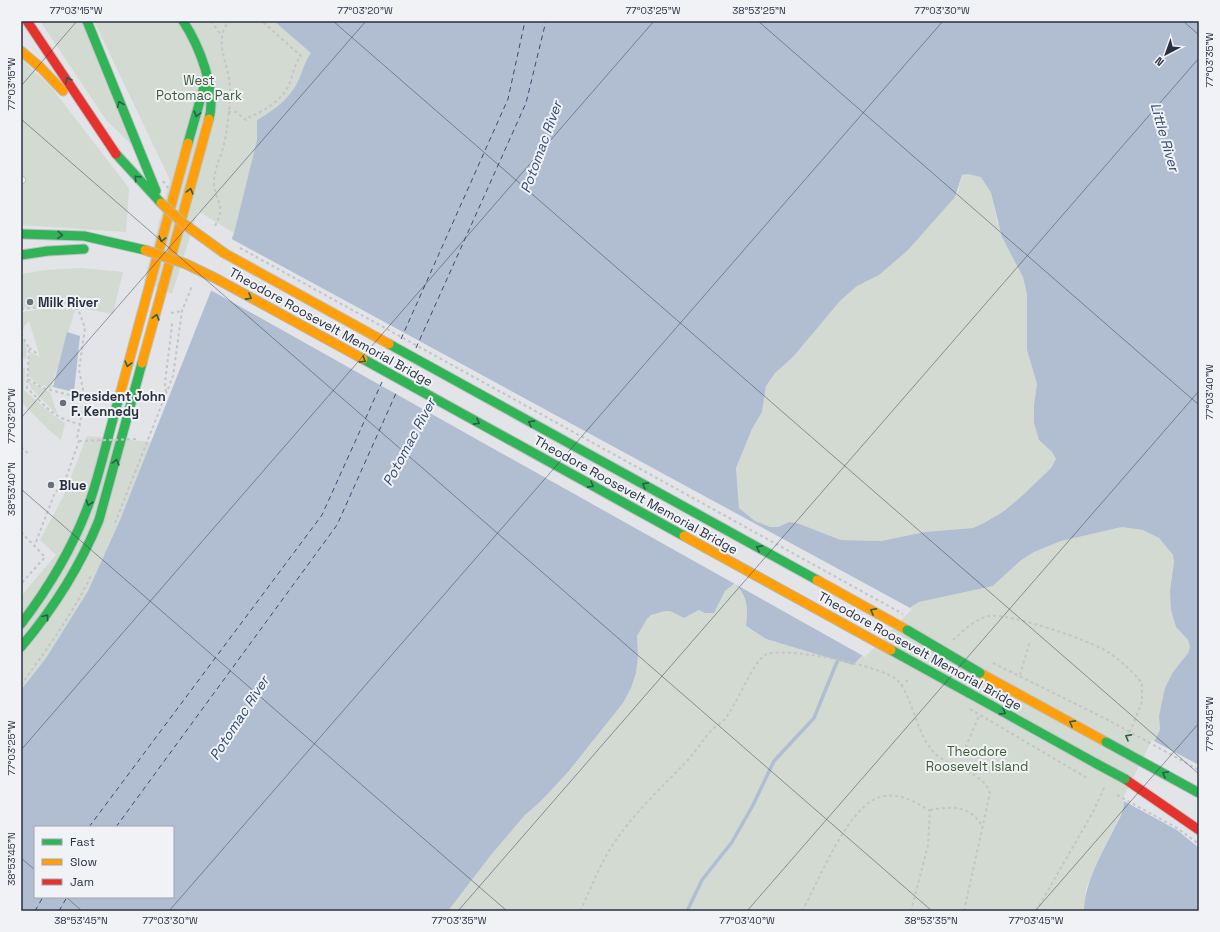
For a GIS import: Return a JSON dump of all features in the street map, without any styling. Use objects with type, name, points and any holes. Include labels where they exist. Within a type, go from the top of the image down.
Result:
[{"type":"main road","points":[[27,21],[63,72],[95,125]]},
{"type":"main road","points":[[87,21],[161,203]]},
{"type":"main road","points":[[21,647],[53,608],[74,574],[91,539],[104,504],[212,110],[207,76],[201,50],[192,27],[183,21]]},
{"type":"main road","points":[[21,51],[41,68],[95,125]]},
{"type":"main road","points":[[21,624],[41,598],[60,568],[78,533],[89,503],[207,76]]},
{"type":"main road","name":"Theodore Roosevelt Memorial Bridge","points":[[95,125],[119,157],[161,203],[194,233],[237,261],[907,630],[980,673],[1199,793]]},
{"type":"main road","points":[[21,234],[84,236],[129,247]]},
{"type":"main road","points":[[21,256],[31,253],[129,247]]},
{"type":"main road","name":"Theodore Roosevelt Memorial Bridge","points":[[129,247],[146,250],[182,262],[215,278],[1125,780],[1199,819]]},
{"type":"main road","name":"Theodore Roosevelt Memorial Bridge","points":[[907,630],[990,664]]},
{"type":"main road","name":"Theodore Roosevelt Memorial Bridge","points":[[1125,780],[1199,830]]},
{"type":"path","points":[[211,21],[221,35]]},
{"type":"path","points":[[214,227],[221,214],[220,202],[214,184],[215,173],[224,143],[230,88],[228,71],[221,44],[221,35],[229,21]]},
{"type":"path","points":[[228,112],[236,112],[246,120],[250,115],[270,106],[284,92],[294,76],[298,60],[301,56],[262,21]]},
{"type":"path","points":[[234,245],[906,615]]},
{"type":"path","points":[[21,309],[44,307],[78,309],[85,328],[79,370],[85,399],[77,438],[79,441],[66,478],[54,494],[34,547]]},
{"type":"path","points":[[171,313],[182,310]]},
{"type":"path","points":[[166,393],[165,383],[172,325],[169,320],[167,328]]},
{"type":"path","points":[[21,334],[29,348],[39,355]]},
{"type":"path","points":[[29,348],[27,388],[54,414],[63,420],[80,424]]},
{"type":"path","points":[[27,378],[43,388],[85,399]]},
{"type":"path","points":[[79,441],[137,439],[138,433]]},
{"type":"path","points":[[21,447],[29,454]]},
{"type":"path","points":[[21,532],[45,557],[21,584]]},
{"type":"path","points":[[948,638],[955,642]]},
{"type":"path","points":[[1020,675],[1024,666],[1030,641]]},
{"type":"path","points":[[580,911],[613,844],[633,817],[691,757],[710,731],[724,719],[740,696],[757,664],[765,655],[776,652],[786,652],[862,665],[885,673],[899,681],[918,726],[930,748],[947,762],[985,782],[990,793],[964,911]]},
{"type":"path","points":[[990,664],[1020,675],[1108,720],[1199,770]]},
{"type":"path","points":[[974,756],[966,746],[980,715]]},
{"type":"path","points":[[802,911],[838,840],[859,812],[870,802],[883,796],[899,796],[930,810],[946,807],[961,808],[978,819],[982,827]]},
{"type":"path","points":[[911,911],[928,845],[930,810]]},
{"type":"green space","points":[[40,21],[82,21],[134,147],[106,120]]},
{"type":"green space","name":"West Potomac Park","points":[[94,21],[274,21],[312,53],[296,86],[287,98],[276,108],[257,120],[257,140],[234,233],[198,211],[172,294],[144,281],[170,180]]},
{"type":"green space","points":[[21,59],[51,87],[129,188],[126,232],[21,225]]},
{"type":"green space","points":[[968,174],[981,176],[991,193],[997,221],[1023,277],[1027,294],[1027,350],[1037,384],[1034,405],[1039,440],[1052,452],[1056,459],[1051,468],[1004,511],[973,528],[925,532],[881,541],[841,540],[797,523],[789,522],[778,527],[770,527],[755,521],[739,508],[736,468],[752,429],[762,412],[766,386],[775,373],[793,357],[840,301],[857,286],[879,275],[958,192],[962,175]]},
{"type":"green space","points":[[81,268],[123,272],[113,314],[75,307],[23,308],[21,306],[21,274],[46,270]]},
{"type":"green space","points":[[42,309],[75,310],[51,389],[36,383],[28,375],[30,352],[40,357],[29,321],[24,326],[22,333],[21,332],[23,312]]},
{"type":"green space","points":[[21,337],[25,342],[27,350],[26,359],[22,359],[21,367]]},
{"type":"green space","points":[[21,367],[25,368],[24,390],[53,415],[65,423],[61,440],[21,402]]},
{"type":"green space","points":[[28,381],[50,392],[58,416],[31,388]]},
{"type":"green space","points":[[87,436],[151,442],[120,520],[88,591],[46,658],[21,690],[21,596],[56,555],[40,540],[64,495]]},
{"type":"green space","name":"Theodore Roosevelt Island","points":[[1122,527],[1143,530],[1159,538],[1173,555],[1174,562],[1170,590],[1176,627],[1188,640],[1190,647],[1188,653],[1173,672],[1159,716],[1160,730],[1086,888],[1084,911],[448,911],[491,855],[525,815],[541,801],[568,772],[623,703],[638,656],[637,636],[651,615],[670,611],[684,618],[699,610],[714,613],[725,591],[735,583],[745,598],[747,608],[746,627],[766,639],[853,665],[911,607],[919,602],[993,586],[1020,561],[1034,552],[1061,541]]},
{"type":"water","points":[[274,21],[1199,21],[1199,911],[1084,911],[1087,889],[1094,869],[1121,815],[1124,800],[1160,730],[1159,716],[1165,688],[1173,672],[1188,653],[1190,647],[1188,640],[1176,627],[1171,610],[1170,590],[1174,562],[1173,555],[1159,538],[1143,530],[1122,527],[1061,541],[1034,552],[1020,561],[993,586],[919,602],[911,607],[853,665],[766,639],[746,626],[747,608],[745,598],[735,583],[725,591],[714,613],[705,613],[699,610],[684,618],[670,611],[651,615],[637,636],[638,656],[636,673],[631,688],[623,703],[568,772],[541,801],[525,815],[491,855],[448,911],[21,911],[21,690],[46,658],[88,591],[120,520],[234,233],[257,140],[257,120],[276,108],[287,98],[296,86],[311,53]],"holes":[[[968,174],[981,177],[991,193],[1002,237],[1023,277],[1027,294],[1027,350],[1037,384],[1034,405],[1034,423],[1039,440],[1052,452],[1056,459],[1051,468],[1004,511],[973,528],[925,532],[881,541],[841,540],[797,523],[789,522],[778,527],[770,527],[755,521],[739,508],[736,468],[752,429],[762,412],[766,386],[775,373],[793,357],[840,301],[857,286],[879,275],[908,250],[955,197],[962,175]]]},
{"type":"water","points":[[67,332],[80,336],[74,392],[53,387]]},
{"type":"pier","points":[[230,238],[912,609],[865,657],[210,290],[226,254]]},
{"type":"pier","points":[[1152,740],[1199,765],[1199,848],[1177,830],[1122,800]]},
{"type":"waterway","points":[[687,911],[702,880],[732,842],[753,805],[774,761],[814,718],[839,657]]},
{"type":"ferry route","points":[[401,339],[508,99],[525,21]]},
{"type":"ferry route","points":[[416,348],[526,103],[546,21]]},
{"type":"ferry route","points":[[90,826],[322,515],[382,382]]},
{"type":"ferry route","points":[[117,826],[337,525],[397,391]]},
{"type":"ferry route","points":[[35,911],[42,898]]},
{"type":"ferry route","points":[[59,911],[66,898]]},
{"type":"traffic: fast","points":[[87,21],[156,191]]},
{"type":"traffic: fast","points":[[183,21],[195,42],[209,82],[211,95],[209,119]]},
{"type":"traffic: fast","points":[[188,143],[205,83]]},
{"type":"traffic: fast","points":[[116,154],[161,203]]},
{"type":"traffic: fast","points":[[21,234],[84,236],[145,250]]},
{"type":"traffic: fast","points":[[21,255],[48,251],[84,249]]},
{"type":"traffic: fast","points":[[389,344],[817,580]]},
{"type":"traffic: fast","points":[[363,359],[684,536]]},
{"type":"traffic: fast","points":[[21,647],[55,602],[75,571],[92,537],[99,520],[142,363]]},
{"type":"traffic: fast","points":[[21,624],[52,580],[85,515],[95,486],[119,398]]},
{"type":"traffic: fast","points":[[907,630],[980,673]]},
{"type":"traffic: fast","points":[[891,650],[969,693]]},
{"type":"traffic: fast","points":[[969,693],[1097,764]]},
{"type":"traffic: fast","points":[[1106,742],[1199,793]]},
{"type":"traffic: fast","points":[[1097,764],[1125,779]]},
{"type":"traffic: slow","points":[[21,51],[41,68],[63,91]]},
{"type":"traffic: slow","points":[[142,363],[209,119]]},
{"type":"traffic: slow","points":[[119,398],[188,143]]},
{"type":"traffic: slow","points":[[161,203],[184,224],[224,253]]},
{"type":"traffic: slow","points":[[145,250],[186,264],[215,278],[363,359]]},
{"type":"traffic: slow","points":[[224,253],[389,344]]},
{"type":"traffic: slow","points":[[684,536],[891,650]]},
{"type":"traffic: slow","points":[[817,580],[907,630]]},
{"type":"traffic: slow","points":[[980,673],[1106,742]]},
{"type":"traffic: jam","points":[[27,21],[116,154]]},
{"type":"traffic: jam","points":[[1125,779],[1199,830]]},
{"type":"place","name":"Milk River","points":[[30,302]]},
{"type":"place","name":"President John F. Kennedy","points":[[63,403]]},
{"type":"place","name":"Blue","points":[[51,485]]},
{"type":"water label","name":"Little River","points":[[1165,137]]},
{"type":"water label","name":"Potomac River","points":[[541,147]]},
{"type":"water label","name":"Potomac River","points":[[409,442]]},
{"type":"water label","name":"Potomac River","points":[[239,718]]}]
